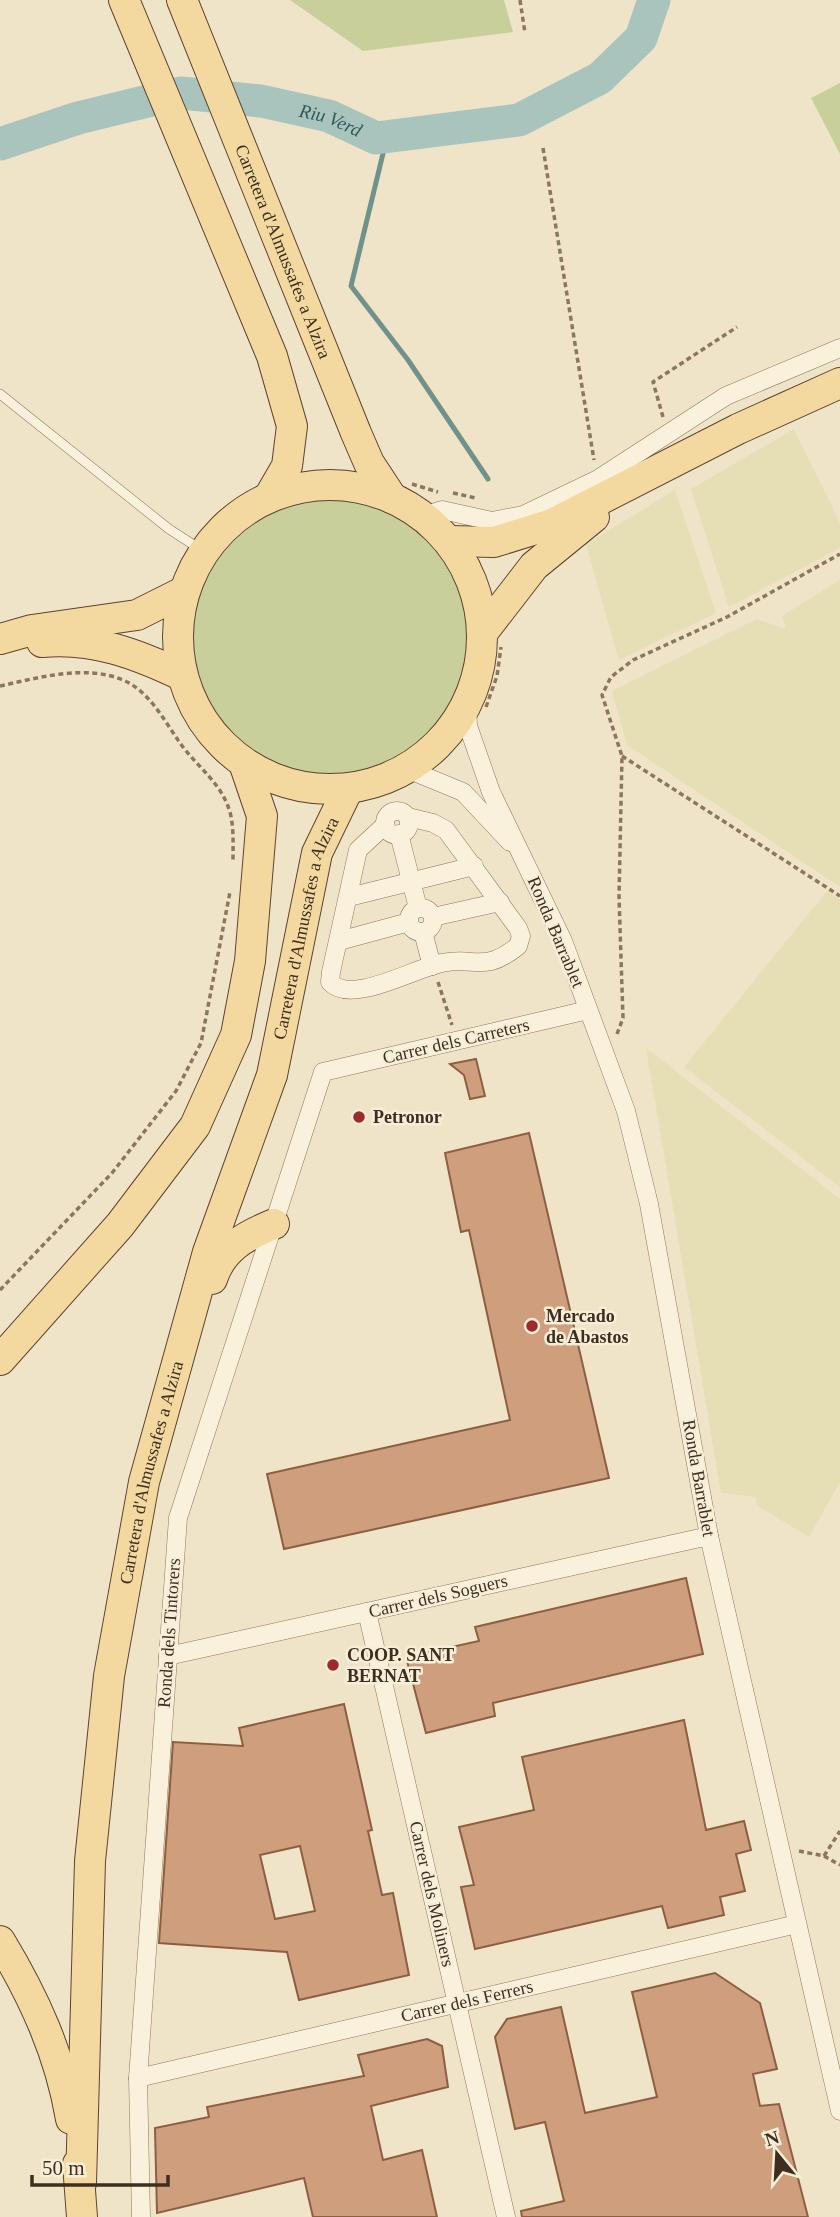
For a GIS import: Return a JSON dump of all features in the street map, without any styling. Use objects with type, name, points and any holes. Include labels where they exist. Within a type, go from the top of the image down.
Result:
[{"type":"main road","points":[[124,0],[272,356],[292,426],[287,466],[269,497]]},
{"type":"main road","name":"Carretera d'Almussafes a Alzira","points":[[183,0],[369,463],[399,488]]},
{"type":"main road","points":[[449,541],[494,542],[552,524],[738,429],[840,383]]},
{"type":"main road","points":[[492,636],[473,584],[431,504],[399,488],[331,485],[299,488],[269,497],[236,517],[203,551],[183,592],[177,648],[181,675],[195,710],[216,740],[244,764],[276,780],[312,789],[348,789],[369,785],[407,769],[431,751],[476,707],[476,681],[492,636],[534,566],[647,477]]},
{"type":"main road","points":[[0,639],[32,629],[137,615],[183,592]]},
{"type":"main road","points":[[0,647],[61,640],[88,644],[129,651],[181,675]]},
{"type":"main road","points":[[0,1360],[120,1225],[195,1126],[236,1035],[250,961],[262,816],[244,764]]},
{"type":"main road","name":"Carretera d'Almussafes a Alzira","points":[[81,2183],[90,1861],[109,1676],[144,1482],[208,1252],[272,1075],[317,853],[348,789]]},
{"type":"main road","points":[[144,1482],[217,1262],[241,1238],[274,1224]]},
{"type":"main road","points":[[0,1941],[40,2014],[54,2051],[67,2095],[81,2183],[82,2217]]},
{"type":"street","points":[[431,504],[442,510],[492,521],[523,515],[597,480],[726,396],[840,348]]},
{"type":"street","name":"Ronda Barrablet","points":[[476,707],[468,726],[491,792],[563,941],[626,1111],[649,1204],[709,1536],[840,2111]]},
{"type":"street","points":[[407,769],[463,792],[524,857]]},
{"type":"street","points":[[408,817],[433,823],[446,830],[518,928],[521,936],[518,946],[492,962],[476,965],[456,961],[346,991],[336,989],[330,982],[358,850],[392,830],[406,831],[408,817]]},
{"type":"street","points":[[392,830],[412,882],[432,966]]},
{"type":"street","points":[[349,897],[474,866]]},
{"type":"street","points":[[339,941],[500,902]]},
{"type":"street","name":"Carrer dels Carreters","points":[[323,1072],[588,1010]]},
{"type":"street","name":"Ronda dels Tintorers","points":[[141,2217],[138,2078],[178,1518],[323,1072]]},
{"type":"street","name":"Carrer dels Soguers","points":[[168,1656],[709,1536]]},
{"type":"street","name":"Carrer dels Moliners","points":[[367,1612],[506,2217]]},
{"type":"street","name":"Carrer dels Ferrers","points":[[138,2078],[797,1924]]},
{"type":"lane","points":[[0,394],[169,529],[203,551]]},
{"type":"path","points":[[520,0],[525,33]]},
{"type":"path","points":[[543,148],[597,480]]},
{"type":"path","points":[[668,436],[653,382],[737,327]]},
{"type":"path","points":[[399,488],[413,485],[431,504]]},
{"type":"path","points":[[452,493],[465,493],[480,499],[488,509],[492,521]]},
{"type":"path","points":[[607,1061],[623,1018],[619,897],[622,756],[602,695],[611,677],[633,660],[727,617],[840,554]]},
{"type":"path","points":[[476,707],[497,676],[492,636]]},
{"type":"path","points":[[0,686],[77,674],[102,674],[136,687],[165,718],[181,744],[208,773],[222,794],[233,828],[232,871]]},
{"type":"path","points":[[622,756],[840,896]]},
{"type":"path","points":[[0,1290],[112,1173],[176,1091],[201,1043],[231,882]]},
{"type":"path","points":[[432,966],[456,1040]]},
{"type":"path","points":[[824,1856],[840,1831]]},
{"type":"path","points":[[780,1848],[824,1856],[840,1865]]},
{"type":"shaded area","points":[[794,429],[840,523],[840,548],[729,607],[691,489]]},
{"type":"shaded area","points":[[675,490],[716,613],[619,660],[586,544]]},
{"type":"shaded area","points":[[840,580],[840,887],[627,745],[612,691],[757,619],[786,629],[782,616]]},
{"type":"shaded area","points":[[827,891],[840,900],[840,1187],[684,1067]]},
{"type":"shaded area","points":[[646,1048],[840,1199],[840,1482],[809,1537],[756,1505],[756,1497],[721,1493]]},
{"type":"green space","points":[[290,0],[504,0],[513,32],[363,51]]},
{"type":"green space","points":[[840,83],[840,154],[811,98]]},
{"type":"green space","points":[[343,500],[382,510],[394,516],[417,531],[436,550],[457,585],[465,611],[465,665],[457,691],[444,715],[427,736],[406,753],[382,766],[343,776],[315,776],[276,766],[264,760],[241,745],[222,726],[201,691],[193,665],[191,624],[201,585],[207,573],[222,550],[241,531],[276,510],[302,502]]},
{"type":"building","points":[[476,1059],[485,1096],[470,1099],[464,1075],[450,1064]]},
{"type":"building","name":"Mercado de Abastos","points":[[529,1133],[609,1478],[284,1549],[267,1474],[510,1420],[469,1230],[461,1232],[445,1153]]},
{"type":"building","points":[[686,1578],[703,1654],[493,1703],[495,1716],[426,1733],[406,1657],[479,1641],[475,1627]]},
{"type":"building","points":[[344,1704],[372,1830],[368,1831],[382,1895],[393,1893],[409,1975],[299,2000],[287,1952],[159,1943],[173,1742],[243,1746],[239,1728]],"holes":[[[300,1846],[315,1911],[275,1919],[260,1855]]]},
{"type":"building","points":[[684,1720],[706,1830],[744,1821],[751,1850],[736,1854],[745,1891],[720,1897],[724,1915],[668,1928],[662,1906],[475,1949],[461,1887],[474,1885],[459,1827],[534,1810],[522,1757]]},
{"type":"building","points":[[715,1973],[760,2003],[777,2069],[753,2074],[760,2106],[779,2104],[808,2217],[522,2217],[521,2211],[564,2201],[545,2122],[515,2129],[495,2037],[507,2019],[561,2007],[585,2113],[657,2097],[632,1992]]},
{"type":"building","points":[[427,2039],[442,2046],[448,2087],[371,2106],[383,2160],[422,2150],[437,2217],[313,2217],[304,2178],[157,2213],[155,2128],[209,2117],[207,2107],[364,2076],[358,2055]]},
{"type":"waterway","name":"Riu Verd","points":[[0,144],[78,118],[181,93],[261,101],[329,116],[376,138],[519,120],[600,78],[641,38],[654,0]]},
{"type":"waterway","points":[[387,137],[351,286],[408,360],[488,479]]},
{"type":"place","name":"Petronor","points":[[359,1117]]},
{"type":"place","name":"Mercado de Abastos","points":[[532,1326]]},
{"type":"place","name":"COOP. SANT BERNAT","points":[[333,1665]]}]
